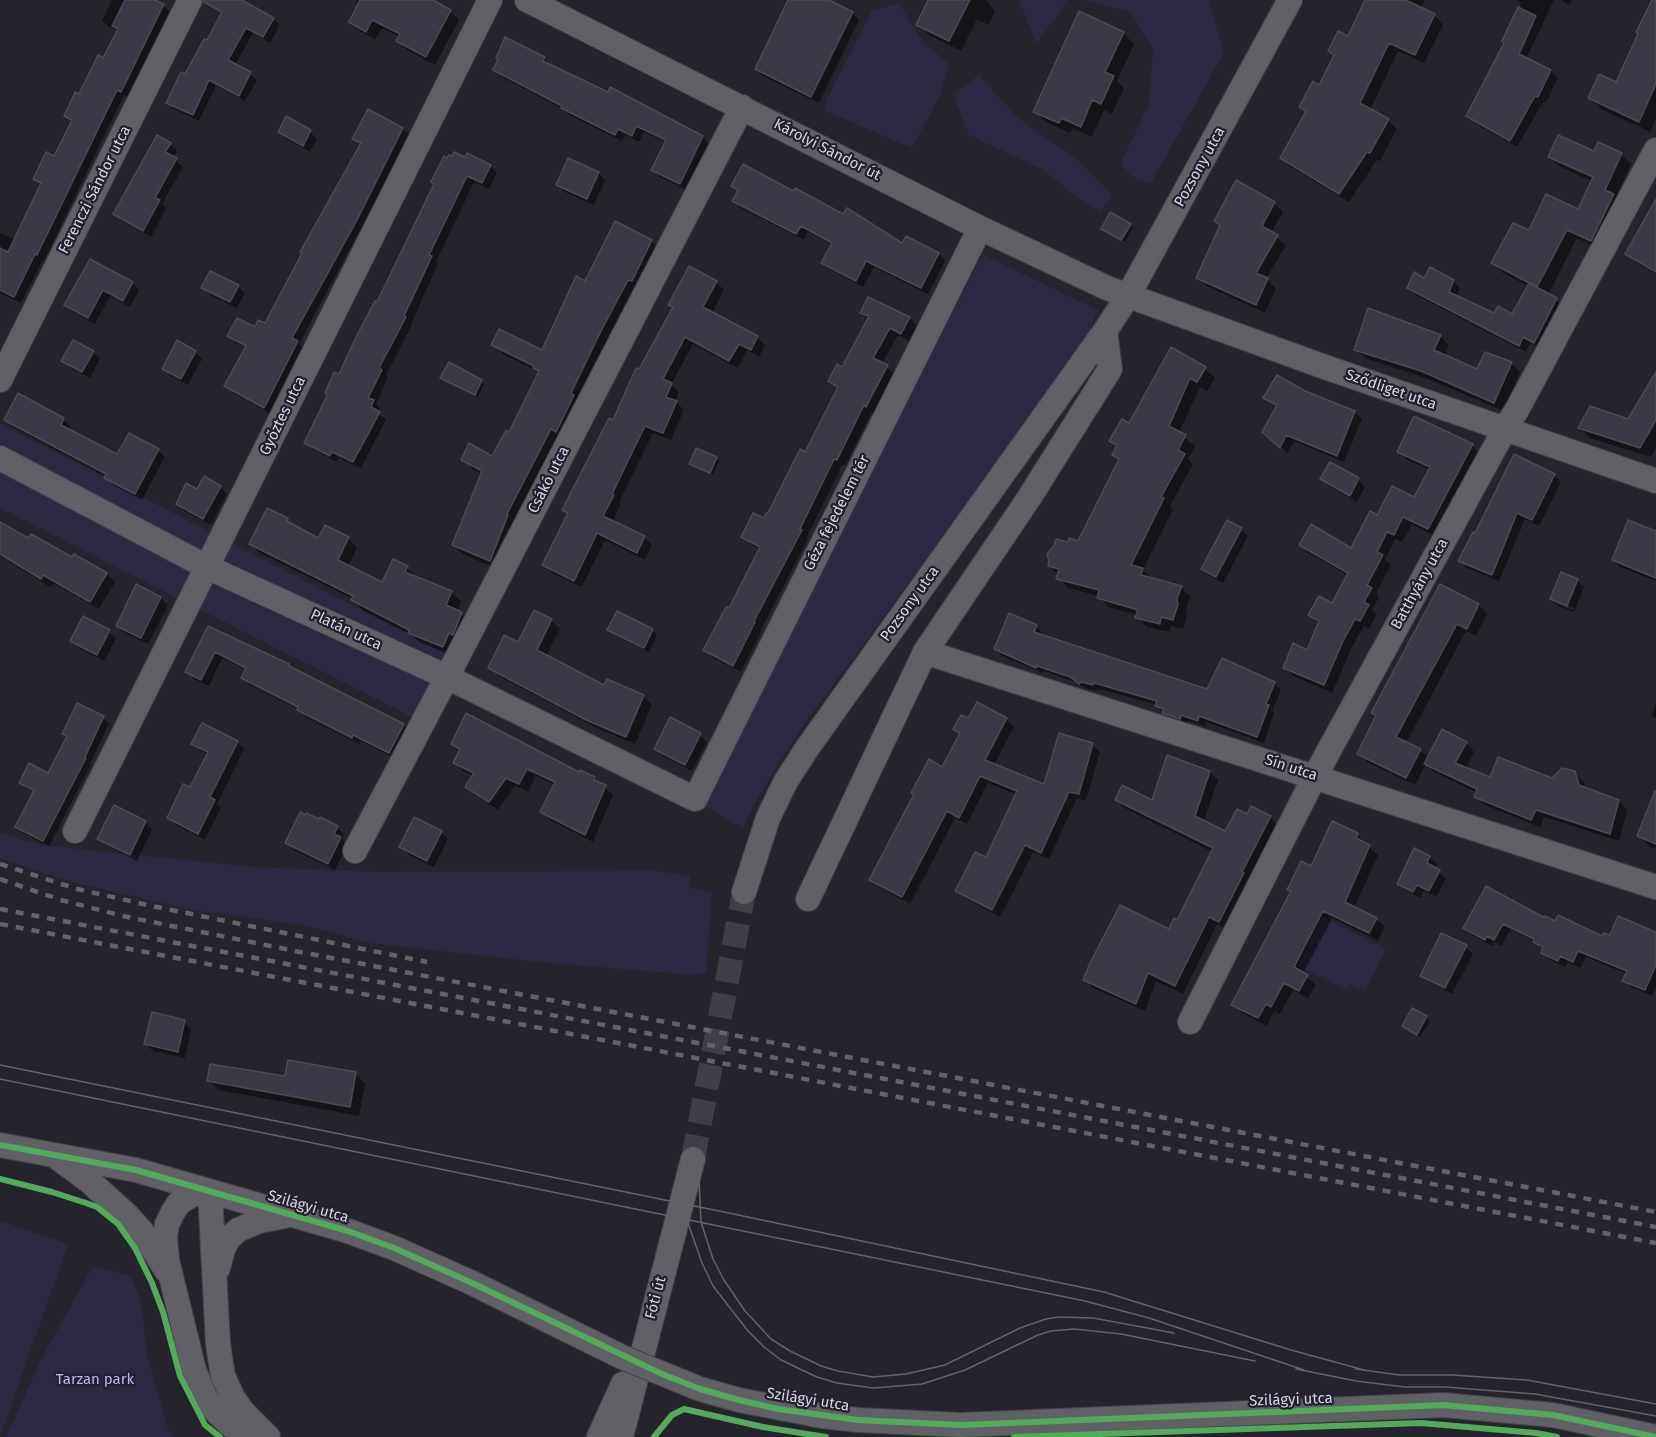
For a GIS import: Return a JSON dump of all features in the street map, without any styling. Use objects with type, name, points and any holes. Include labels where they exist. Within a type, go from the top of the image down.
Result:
[{"type":"street","name":"Ferenczi Sándor utca","points":[[0,380],[190,0]]},
{"type":"street","name":"Győztes utca","points":[[75,831],[489,0]]},
{"type":"street","name":"Károlyi Sándor út","points":[[527,0],[980,228],[1128,296]]},
{"type":"street","name":"Pozsony utca","points":[[744,892],[768,818],[796,765],[1105,332],[1128,296],[1290,0]]},
{"type":"street","name":"Csákó utca","points":[[355,851],[742,107]]},
{"type":"street","name":"Batthyány utca","points":[[1190,1022],[1315,776],[1519,406],[1656,150]]},
{"type":"street","name":"Géza fejedelem tér","points":[[694,799],[980,228]]},
{"type":"street","name":"Sződliget utca","points":[[1128,296],[1322,366],[1656,481]]},
{"type":"street","points":[[808,899],[925,652],[1029,498],[1110,369],[1105,332]]},
{"type":"street","name":"Platán utca","points":[[0,458],[207,567],[447,677],[694,799]]},
{"type":"street","name":"Sín utca","points":[[925,652],[1656,887]]},
{"type":"street","name":"Szilágyi utca","points":[[0,1145],[136,1170],[348,1231],[394,1248],[536,1313],[624,1358],[700,1389],[739,1400],[822,1416],[961,1425],[1443,1405],[1553,1415],[1586,1430],[1656,1437]]},
{"type":"street","points":[[54,1155],[90,1181],[127,1215],[143,1233],[171,1280]]},
{"type":"street","name":"Fóti út","points":[[621,1437],[646,1333],[693,1159]]},
{"type":"street","points":[[258,1437],[229,1424],[212,1407],[205,1397],[194,1370],[171,1280],[166,1248],[167,1224],[179,1203],[192,1195],[210,1192],[218,1344],[223,1376],[233,1398],[243,1412],[269,1437]]},
{"type":"street","points":[[216,1298],[219,1262],[229,1238],[248,1224],[291,1216]]},
{"type":"street","points":[[598,1437],[646,1333]]},
{"type":"green space","points":[[1019,0],[1067,0],[1037,44]]},
{"type":"green space","points":[[1084,0],[1208,0],[1224,52],[1151,183],[1131,176],[1121,163],[1149,104],[1153,50],[1131,12]]},
{"type":"green space","points":[[899,3],[923,43],[949,63],[941,93],[912,148],[824,110],[827,99],[872,11]]},
{"type":"green space","points":[[979,75],[1018,118],[1082,164],[1112,195],[1100,212],[1082,201],[1042,169],[969,135],[953,94]]},
{"type":"green space","points":[[983,255],[1098,310],[1083,346],[799,731],[754,804],[743,828],[700,803]]},
{"type":"green space","points":[[0,424],[449,655],[416,719],[0,508]]},
{"type":"green space","points":[[0,833],[41,845],[251,867],[377,872],[655,871],[690,876],[689,888],[712,892],[706,972],[695,975],[540,962],[370,943],[304,925],[193,910],[76,883],[0,858]]},
{"type":"green space","points":[[1316,914],[1386,949],[1365,991],[1350,984],[1347,990],[1297,965],[1313,935],[1310,926]]},
{"type":"green space","points":[[0,1221],[68,1244],[0,1437]]},
{"type":"green space","name":"Tarzan park","points":[[93,1266],[130,1276],[141,1302],[147,1355],[168,1430],[175,1437],[6,1437],[43,1356]]},
{"type":"building","points":[[125,0],[155,0],[164,4],[121,92],[117,90],[37,255],[35,254],[14,297],[0,290],[0,248],[8,252],[41,183],[33,179],[46,152],[54,156],[72,120],[64,116],[75,92],[79,94],[98,55],[103,58],[118,29],[112,26]]},
{"type":"building","points":[[204,0],[242,0],[274,18],[263,37],[246,28],[228,60],[251,72],[239,96],[209,80],[193,115],[166,103],[181,72],[185,74],[222,12]]},
{"type":"building","points":[[360,0],[433,0],[451,10],[426,57],[396,41],[400,34],[372,20],[366,32],[349,22]]},
{"type":"building","points":[[788,0],[829,0],[853,12],[811,97],[755,69]]},
{"type":"building","points":[[928,0],[970,0],[949,41],[916,25]]},
{"type":"building","points":[[1365,0],[1406,0],[1435,14],[1415,55],[1389,43],[1360,103],[1389,119],[1370,153],[1367,152],[1339,194],[1280,158],[1306,111],[1299,107],[1313,81],[1319,85],[1334,55],[1328,51],[1338,31],[1348,36]]},
{"type":"building","points":[[1652,0],[1656,0],[1656,84],[1639,122],[1588,98],[1599,74],[1616,82]]},
{"type":"building","points":[[1518,7],[1536,16],[1519,54],[1551,70],[1538,97],[1535,96],[1510,141],[1466,116],[1504,43],[1502,41]]},
{"type":"building","points":[[1079,11],[1124,32],[1105,72],[1114,76],[1101,104],[1092,100],[1081,127],[1061,118],[1059,123],[1033,112]]},
{"type":"building","points":[[505,37],[545,57],[543,61],[608,92],[610,87],[703,136],[680,184],[651,170],[666,140],[636,126],[632,136],[618,129],[615,135],[493,70]]},
{"type":"building","points":[[368,109],[403,128],[357,220],[292,338],[298,341],[264,408],[224,386],[246,346],[227,336],[237,318],[255,327],[258,320],[265,323],[302,253],[300,252],[361,143],[352,139]]},
{"type":"building","points":[[286,116],[311,130],[303,146],[278,132]]},
{"type":"building","points":[[157,135],[171,143],[165,152],[177,158],[155,198],[160,200],[143,231],[113,214]]},
{"type":"building","points":[[1558,135],[1594,151],[1598,142],[1622,153],[1605,190],[1614,194],[1591,241],[1567,230],[1537,287],[1491,263],[1513,223],[1529,230],[1546,194],[1578,209],[1593,177],[1548,157]]},
{"type":"building","points":[[454,152],[465,157],[467,153],[491,165],[482,183],[467,176],[429,255],[432,256],[404,316],[406,317],[379,368],[382,370],[368,398],[374,400],[371,407],[380,412],[353,462],[332,452],[330,456],[304,443],[328,394],[325,393],[334,372],[339,374],[375,301],[377,302],[434,184],[431,182],[444,156],[447,158],[449,155],[452,156]]},
{"type":"building","points":[[568,158],[599,172],[587,199],[556,185]]},
{"type":"building","points":[[743,164],[843,214],[847,208],[902,243],[906,236],[939,253],[921,288],[866,261],[856,281],[821,263],[832,243],[801,226],[796,234],[732,201],[738,190],[731,186]]},
{"type":"building","points":[[1236,180],[1275,202],[1262,226],[1278,235],[1256,273],[1268,278],[1256,305],[1196,278],[1220,225],[1214,221]]},
{"type":"building","points":[[1656,199],[1656,272],[1625,254]]},
{"type":"building","points":[[1110,212],[1131,224],[1121,240],[1101,229]]},
{"type":"building","points":[[615,221],[652,240],[632,281],[628,280],[601,331],[571,393],[574,395],[556,432],[551,429],[507,514],[490,561],[452,545],[482,471],[461,460],[469,443],[492,456],[506,430],[509,432],[539,371],[533,368],[534,366],[491,345],[499,329],[542,350],[576,276],[585,281]]},
{"type":"building","points":[[90,259],[133,282],[123,301],[103,290],[88,318],[64,305]]},
{"type":"building","points":[[689,266],[717,281],[703,307],[758,336],[751,350],[739,344],[729,361],[685,337],[663,379],[672,383],[666,397],[677,401],[663,433],[645,426],[603,516],[645,536],[637,553],[597,533],[574,581],[542,565],[568,513],[562,510],[609,418],[613,420],[636,368],[639,369],[673,307],[668,305]]},
{"type":"building","points":[[1430,267],[1454,280],[1449,292],[1494,313],[1498,306],[1512,314],[1529,283],[1557,298],[1534,343],[1523,337],[1519,346],[1407,288],[1414,272],[1424,278]]},
{"type":"building","points":[[210,271],[239,285],[230,302],[201,288]]},
{"type":"building","points":[[868,297],[910,317],[901,334],[890,328],[873,358],[888,365],[866,407],[864,405],[837,460],[834,459],[800,529],[802,530],[733,666],[703,650],[726,607],[729,608],[760,547],[741,537],[753,513],[764,518],[768,513],[800,449],[805,452],[838,387],[828,381],[837,364],[842,367],[869,316],[860,313]]},
{"type":"building","points":[[1368,308],[1441,335],[1434,350],[1477,369],[1485,352],[1512,362],[1494,403],[1421,371],[1354,350]]},
{"type":"building","points":[[73,340],[94,351],[82,372],[61,361]]},
{"type":"building","points":[[177,340],[196,351],[181,379],[162,369]]},
{"type":"building","points":[[1171,347],[1206,367],[1197,382],[1190,378],[1169,426],[1186,435],[1178,450],[1185,454],[1161,497],[1164,498],[1131,565],[1143,568],[1141,575],[1182,586],[1173,620],[1161,617],[1160,624],[1135,618],[1138,610],[1097,598],[1099,590],[1056,579],[1059,569],[1048,566],[1047,554],[1054,546],[1056,539],[1068,542],[1069,538],[1078,541],[1119,459],[1112,455],[1117,445],[1109,441],[1122,419],[1129,423]]},
{"type":"building","points":[[449,362],[482,380],[475,395],[440,378]]},
{"type":"building","points":[[1656,372],[1656,420],[1640,448],[1578,428],[1590,406],[1628,419]]},
{"type":"building","points":[[1277,375],[1305,391],[1355,411],[1337,456],[1286,435],[1280,448],[1262,432],[1277,405],[1263,398]]},
{"type":"building","points":[[18,393],[64,418],[61,425],[117,454],[129,433],[159,449],[135,494],[104,478],[106,474],[4,420]]},
{"type":"building","points":[[1414,416],[1473,444],[1428,529],[1403,517],[1394,535],[1387,532],[1377,552],[1383,555],[1367,585],[1372,588],[1364,602],[1369,605],[1360,621],[1355,619],[1324,685],[1283,668],[1293,643],[1307,650],[1319,621],[1308,615],[1319,596],[1332,603],[1348,573],[1299,545],[1311,524],[1351,548],[1370,511],[1377,515],[1392,486],[1414,497],[1430,467],[1397,452]]},
{"type":"building","points":[[696,448],[717,457],[710,473],[689,464]]},
{"type":"building","points":[[1514,454],[1555,474],[1532,520],[1517,513],[1492,575],[1458,561],[1473,532],[1475,533]]},
{"type":"building","points":[[1330,462],[1359,478],[1350,496],[1320,479]]},
{"type":"building","points":[[204,476],[221,486],[203,519],[176,504],[186,483],[197,489]]},
{"type":"building","points":[[267,508],[288,518],[287,521],[318,538],[325,525],[349,537],[338,560],[382,582],[393,559],[408,566],[405,572],[452,591],[446,605],[462,612],[453,635],[449,633],[443,647],[408,633],[409,630],[351,600],[353,596],[249,544]]},
{"type":"building","points":[[1227,520],[1242,528],[1216,577],[1201,569]]},
{"type":"building","points":[[1628,520],[1656,531],[1656,578],[1612,560]]},
{"type":"building","points":[[0,522],[28,538],[31,534],[72,557],[74,554],[107,573],[90,602],[43,575],[41,579],[0,554]]},
{"type":"building","points":[[1561,572],[1578,579],[1567,606],[1550,599]]},
{"type":"building","points":[[136,584],[161,597],[141,638],[116,626]]},
{"type":"building","points":[[1440,584],[1479,604],[1467,629],[1457,624],[1396,737],[1421,749],[1406,778],[1357,754],[1376,715],[1371,713]]},
{"type":"building","points":[[534,610],[552,619],[537,650],[604,685],[607,679],[644,695],[626,737],[586,720],[488,668],[504,635],[518,642]]},
{"type":"building","points":[[617,611],[653,629],[644,648],[607,630]]},
{"type":"building","points":[[1009,613],[1037,625],[1034,632],[1207,689],[1222,658],[1275,682],[1257,737],[1199,716],[1198,721],[1181,715],[1180,719],[1162,713],[1164,709],[1155,706],[1157,701],[1094,683],[1093,685],[1081,682],[1079,684],[1070,677],[1037,666],[1036,668],[994,649]]},
{"type":"building","points":[[83,616],[110,630],[97,655],[70,641]]},
{"type":"building","points":[[208,626],[289,664],[404,724],[389,753],[353,735],[352,738],[241,678],[246,668],[215,652],[201,680],[185,672]]},
{"type":"building","points":[[977,702],[1007,718],[985,760],[1044,784],[1059,733],[1093,743],[1079,794],[1069,792],[1041,853],[1025,845],[992,910],[955,891],[975,852],[986,857],[1017,791],[980,776],[959,818],[947,811],[902,897],[869,880],[914,794],[911,793],[929,759],[942,767],[960,733],[953,729],[961,715],[968,718]]},
{"type":"building","points":[[77,703],[104,716],[86,758],[43,841],[15,827],[34,790],[19,783],[29,763],[48,773],[67,736],[62,734]]},
{"type":"building","points":[[466,713],[579,772],[580,770],[595,777],[594,780],[606,785],[585,835],[540,812],[555,782],[527,769],[519,784],[506,778],[489,802],[465,787],[474,773],[453,763],[460,749],[451,744]]},
{"type":"building","points":[[670,717],[701,733],[685,765],[654,749]]},
{"type":"building","points":[[202,723],[238,741],[210,797],[215,800],[198,834],[167,818],[183,784],[190,787],[208,752],[191,744]]},
{"type":"building","points":[[1442,729],[1467,742],[1455,763],[1490,777],[1498,757],[1552,778],[1562,768],[1575,771],[1579,785],[1619,800],[1610,834],[1536,810],[1531,820],[1474,797],[1477,789],[1424,764]]},
{"type":"building","points":[[1167,755],[1210,771],[1195,816],[1225,831],[1237,809],[1247,814],[1251,806],[1271,816],[1219,922],[1209,917],[1175,986],[1148,973],[1136,1004],[1083,980],[1090,963],[1120,905],[1169,929],[1174,918],[1177,920],[1213,848],[1115,800],[1122,785],[1152,800]]},
{"type":"building","points":[[1656,791],[1656,844],[1637,836]]},
{"type":"building","points":[[114,805],[146,821],[130,855],[97,839]]},
{"type":"building","points":[[300,812],[319,819],[320,817],[338,826],[334,834],[341,837],[328,864],[285,843]]},
{"type":"building","points":[[414,817],[442,831],[427,861],[399,847]]},
{"type":"building","points":[[1332,821],[1358,833],[1356,838],[1370,845],[1345,902],[1377,918],[1369,933],[1323,911],[1294,967],[1308,975],[1299,991],[1284,983],[1271,1007],[1266,1004],[1258,1018],[1231,1005],[1291,891],[1287,890],[1301,861],[1311,866]]},
{"type":"building","points":[[1414,848],[1430,856],[1427,863],[1440,870],[1429,891],[1417,885],[1413,892],[1397,884]]},
{"type":"building","points":[[1486,886],[1545,918],[1545,916],[1555,921],[1558,915],[1602,936],[1604,933],[1610,935],[1618,916],[1656,932],[1656,965],[1645,990],[1622,981],[1627,971],[1578,951],[1573,962],[1560,956],[1558,961],[1541,953],[1543,947],[1533,942],[1534,939],[1503,924],[1494,940],[1487,936],[1485,940],[1463,928]]},
{"type":"building","points":[[1441,933],[1467,945],[1445,988],[1420,976]]},
{"type":"building","points":[[1412,1008],[1427,1016],[1417,1035],[1402,1026]]},
{"type":"building","points":[[152,1012],[185,1020],[178,1052],[144,1044]]},
{"type":"building","points":[[288,1060],[356,1072],[350,1107],[207,1081],[210,1064],[285,1076]]},
{"type":"tunnel","points":[[693,1159],[744,892]]},
{"type":"tram line","points":[[736,891],[755,832],[779,778],[1123,294],[1284,0]]},
{"type":"tram line","points":[[754,894],[776,821],[803,767],[1133,297],[1299,0]]},
{"type":"tram line","points":[[0,1065],[724,1212],[1104,1292],[1291,1350],[1364,1370]]},
{"type":"tram line","points":[[0,1079],[1085,1301],[1149,1318],[1304,1370]]},
{"type":"tram line","points":[[684,1157],[683,1178],[688,1223],[713,1286],[748,1331],[764,1347],[781,1360],[817,1377],[837,1383],[873,1388],[922,1384],[965,1370],[1038,1335],[1051,1331],[1074,1329],[1121,1334],[1255,1361]]},
{"type":"tram line","points":[[701,1161],[699,1180],[701,1222],[713,1259],[724,1280],[745,1311],[771,1339],[821,1366],[873,1377],[906,1374],[945,1365],[1020,1328],[1059,1317],[1093,1318],[1174,1333]]},
{"type":"tram line","points":[[1296,1369],[1356,1381],[1405,1387],[1445,1387],[1535,1394],[1656,1416]]},
{"type":"tram line","points":[[1356,1369],[1399,1375],[1452,1375],[1527,1380],[1656,1404]]},
{"type":"railway","points":[[0,864],[77,889],[427,962]]},
{"type":"railway","points":[[0,879],[61,900],[123,916],[295,951],[1656,1212]]},
{"type":"railway","points":[[0,909],[1656,1227]]},
{"type":"railway","points":[[0,924],[1656,1243]]},
{"type":"cycle path","points":[[0,1145],[136,1170],[348,1231],[394,1248],[470,1282],[662,1374],[700,1389],[778,1409],[858,1420],[961,1425],[1443,1405],[1553,1415],[1656,1437]]},
{"type":"cycle path","points":[[0,1179],[52,1192],[97,1207],[118,1224],[135,1248],[152,1283],[163,1312],[180,1376],[205,1425],[220,1437]]},
{"type":"cycle path","points":[[654,1437],[672,1415],[684,1409],[763,1427],[826,1437]]},
{"type":"cycle path","points":[[1014,1437],[1421,1423],[1536,1433],[1557,1437]]}]
